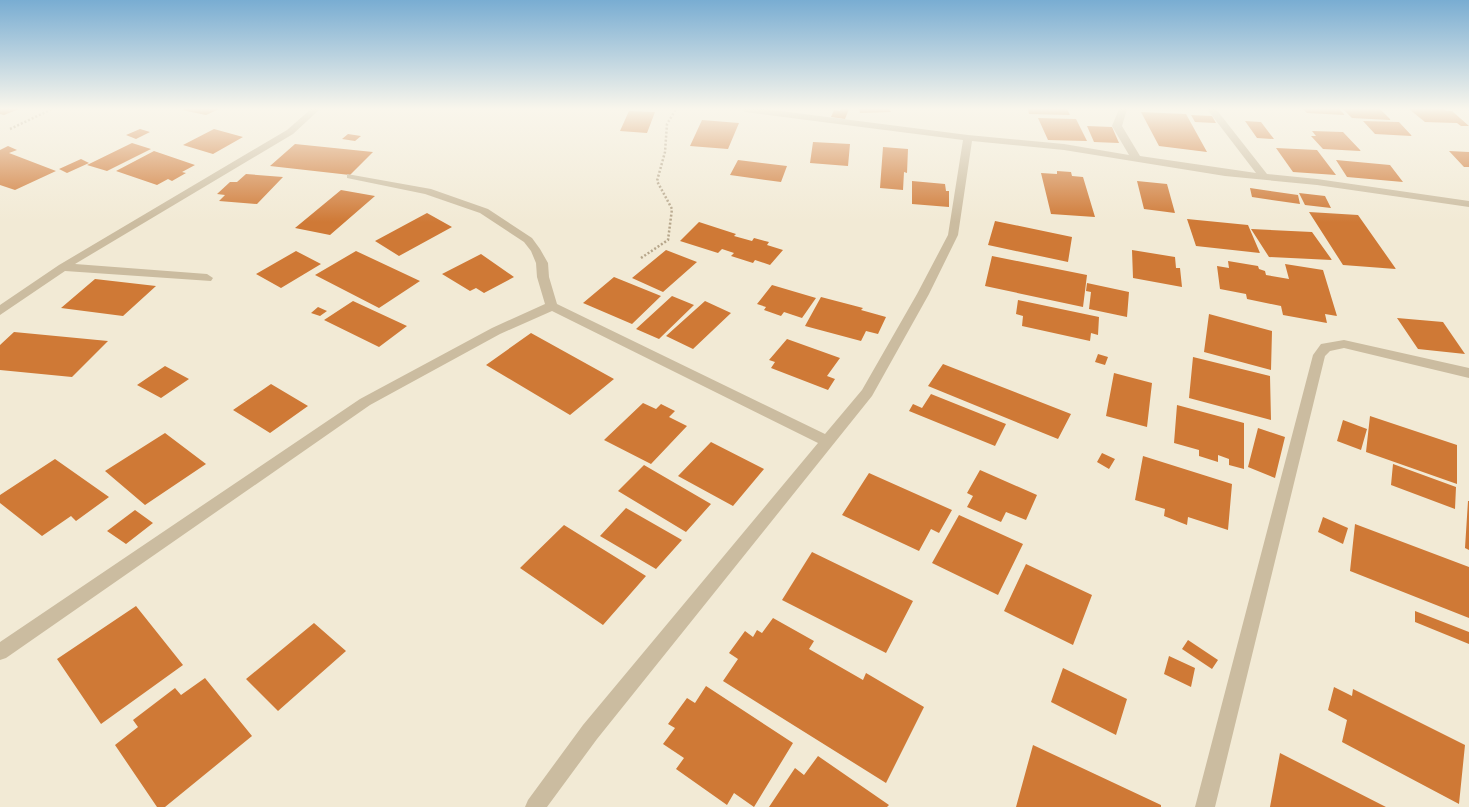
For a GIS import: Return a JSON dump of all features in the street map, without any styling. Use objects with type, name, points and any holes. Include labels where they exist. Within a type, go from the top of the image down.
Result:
[{"type":"street","points":[[0,311],[64,267],[265,147]]},
{"type":"street","points":[[534,807],[590,732],[867,393],[923,294],[953,235],[967,147]]},
{"type":"street","points":[[1060,147],[1137,160],[1317,182],[1469,204]]},
{"type":"street","points":[[1129,147],[1137,160]]},
{"type":"street","points":[[1240,147],[1264,177]]},
{"type":"street","points":[[351,176],[427,191],[484,211],[528,240],[536,251],[542,263],[543,276],[552,306],[828,442]]},
{"type":"street","points":[[64,267],[207,278]]},
{"type":"street","points":[[0,652],[365,402],[496,331],[552,306]]},
{"type":"street","points":[[1205,807],[1319,354],[1326,346],[1344,344],[1469,373]]},
{"type":"path","points":[[641,258],[668,240],[672,209],[657,181],[665,147]]},
{"type":"building","points":[[9,147],[17,150],[9,153],[56,171],[15,190],[0,185],[0,150]]},
{"type":"building","points":[[125,147],[144,147],[151,149],[107,171],[87,165]]},
{"type":"building","points":[[189,147],[226,147],[213,154]]},
{"type":"building","points":[[292,147],[321,147],[373,152],[350,175],[270,166]]},
{"type":"building","points":[[698,147],[729,147],[728,149]]},
{"type":"building","points":[[812,147],[850,147],[848,166],[810,163]]},
{"type":"building","points":[[883,147],[908,149],[907,173],[904,172],[903,190],[880,188]]},
{"type":"building","points":[[1164,147],[1204,147],[1207,152]]},
{"type":"building","points":[[1321,147],[1357,147],[1361,151],[1323,149]]},
{"type":"building","points":[[1276,148],[1317,150],[1336,175],[1293,172]]},
{"type":"building","points":[[154,151],[195,165],[182,172],[186,173],[172,181],[168,179],[157,185],[116,171]]},
{"type":"building","points":[[1449,151],[1469,152],[1469,167],[1464,167]]},
{"type":"building","points":[[81,159],[89,163],[67,173],[59,169]]},
{"type":"building","points":[[738,160],[787,166],[781,182],[730,175]]},
{"type":"building","points":[[1336,160],[1390,165],[1403,182],[1347,177]]},
{"type":"building","points":[[1057,171],[1071,172],[1072,176],[1083,177],[1095,217],[1051,214],[1041,173],[1057,174]]},
{"type":"building","points":[[246,174],[283,177],[257,204],[219,201],[225,195],[217,194],[230,182],[237,182]]},
{"type":"building","points":[[912,181],[945,184],[946,191],[949,191],[949,207],[912,204]]},
{"type":"building","points":[[1137,181],[1167,184],[1175,213],[1144,209]]},
{"type":"building","points":[[1250,188],[1298,195],[1300,204],[1252,197]]},
{"type":"building","points":[[341,190],[375,196],[330,235],[295,228]]},
{"type":"building","points":[[1299,193],[1325,196],[1331,208],[1305,205]]},
{"type":"building","points":[[1309,212],[1358,215],[1396,269],[1343,265]]},
{"type":"building","points":[[427,213],[452,227],[399,256],[375,241]]},
{"type":"building","points":[[1187,219],[1248,225],[1260,253],[1196,246]]},
{"type":"building","points":[[995,221],[1072,237],[1068,262],[988,245]]},
{"type":"building","points":[[699,222],[736,234],[734,236],[752,241],[754,238],[769,242],[767,245],[783,250],[770,265],[755,260],[753,263],[731,256],[734,253],[722,249],[718,253],[680,241]]},
{"type":"building","points":[[1251,229],[1312,232],[1332,260],[1269,257]]},
{"type":"building","points":[[666,250],[697,262],[663,292],[632,278]]},
{"type":"building","points":[[1132,250],[1175,257],[1176,268],[1180,268],[1182,287],[1133,278]]},
{"type":"building","points":[[296,251],[321,264],[281,288],[256,274]]},
{"type":"building","points":[[356,251],[420,281],[379,308],[315,275]]},
{"type":"building","points":[[481,254],[514,277],[484,293],[476,288],[470,291],[442,274]]},
{"type":"building","points":[[992,256],[1087,275],[1083,307],[985,286]]},
{"type":"building","points":[[1228,261],[1258,266],[1259,269],[1265,271],[1266,275],[1289,279],[1285,264],[1323,270],[1337,316],[1325,314],[1327,323],[1283,315],[1281,306],[1247,299],[1246,294],[1220,289],[1217,266],[1229,268]]},
{"type":"building","points":[[614,277],[661,296],[632,324],[583,303]]},
{"type":"building","points":[[95,279],[156,286],[123,316],[61,308]]},
{"type":"building","points":[[1087,283],[1129,292],[1127,317],[1089,309],[1091,292],[1086,291]]},
{"type":"building","points":[[772,285],[816,298],[802,318],[784,312],[781,316],[764,310],[766,307],[757,304]]},
{"type":"building","points":[[672,296],[694,305],[659,339],[636,329]]},
{"type":"building","points":[[821,297],[863,308],[861,310],[886,317],[878,334],[866,331],[861,341],[805,326]]},
{"type":"building","points":[[1018,300],[1099,317],[1098,335],[1091,333],[1090,341],[1022,326],[1023,316],[1016,314]]},
{"type":"building","points":[[353,301],[407,326],[379,347],[324,320]]},
{"type":"building","points":[[705,301],[731,313],[693,349],[666,336]]},
{"type":"building","points":[[318,307],[327,311],[320,316],[311,313]]},
{"type":"building","points":[[1209,314],[1272,331],[1271,370],[1204,352]]},
{"type":"building","points":[[1397,318],[1443,322],[1465,354],[1418,349]]},
{"type":"building","points":[[14,332],[108,341],[72,377],[0,370],[0,345]]},
{"type":"building","points":[[531,333],[614,379],[570,415],[486,365]]},
{"type":"building","points":[[787,339],[840,358],[827,376],[835,379],[828,390],[771,368],[775,362],[769,360]]},
{"type":"building","points":[[1098,354],[1108,357],[1105,365],[1095,362]]},
{"type":"building","points":[[1193,357],[1270,376],[1271,420],[1189,398]]},
{"type":"building","points":[[943,364],[1071,414],[1058,439],[928,386]]},
{"type":"building","points":[[165,366],[189,379],[161,398],[137,385]]},
{"type":"building","points":[[1114,373],[1152,383],[1147,427],[1106,416]]},
{"type":"building","points":[[271,384],[308,406],[270,433],[233,410]]},
{"type":"building","points":[[931,394],[1006,424],[995,446],[909,411],[913,404],[922,408]]},
{"type":"building","points":[[643,403],[656,409],[661,404],[675,411],[669,417],[687,426],[651,464],[604,440]]},
{"type":"building","points":[[1177,405],[1244,423],[1244,469],[1229,465],[1229,459],[1218,455],[1218,462],[1199,456],[1199,450],[1174,443]]},
{"type":"building","points":[[1370,416],[1457,445],[1457,484],[1366,452]]},
{"type":"building","points":[[1343,420],[1367,429],[1361,450],[1337,441]]},
{"type":"building","points":[[1258,428],[1285,437],[1275,478],[1248,467]]},
{"type":"building","points":[[165,433],[206,464],[145,505],[105,471]]},
{"type":"building","points":[[711,442],[764,469],[733,506],[678,476]]},
{"type":"building","points":[[1102,453],[1115,459],[1109,469],[1097,462]]},
{"type":"building","points":[[1143,456],[1232,484],[1228,530],[1188,517],[1187,525],[1164,516],[1165,509],[1135,500]]},
{"type":"building","points":[[55,459],[109,497],[76,521],[71,516],[42,536],[0,503],[0,495]]},
{"type":"building","points":[[1393,464],[1456,487],[1455,509],[1391,485]]},
{"type":"building","points":[[644,465],[711,504],[686,532],[618,491]]},
{"type":"building","points":[[980,470],[1037,495],[1026,520],[1006,512],[1001,522],[967,507],[973,496],[967,493]]},
{"type":"building","points":[[869,473],[952,510],[939,533],[931,529],[919,551],[842,515]]},
{"type":"building","points":[[1469,501],[1469,550],[1465,548]]},
{"type":"building","points":[[626,508],[682,540],[656,569],[600,536]]},
{"type":"building","points":[[135,510],[153,523],[126,544],[107,531]]},
{"type":"building","points":[[959,515],[1023,544],[998,595],[932,563]]},
{"type":"building","points":[[1323,517],[1348,528],[1343,544],[1318,532]]},
{"type":"building","points":[[1355,524],[1469,567],[1469,618],[1350,571]]},
{"type":"building","points":[[564,525],[646,576],[603,625],[520,568]]},
{"type":"building","points":[[812,552],[913,601],[886,653],[782,600]]},
{"type":"building","points":[[1026,564],[1092,595],[1073,645],[1004,611]]},
{"type":"building","points":[[136,606],[183,665],[101,724],[57,659]]},
{"type":"building","points":[[1415,611],[1469,632],[1469,644],[1415,622]]},
{"type":"building","points":[[773,618],[814,641],[809,649],[863,680],[866,673],[924,707],[886,783],[723,681],[738,659],[729,653],[745,631],[753,637],[757,630],[762,633]]},
{"type":"building","points":[[314,623],[346,651],[278,711],[246,679]]},
{"type":"building","points":[[1188,640],[1218,660],[1212,669],[1182,649]]},
{"type":"building","points":[[1169,656],[1195,668],[1191,687],[1164,674]]},
{"type":"building","points":[[1063,668],[1127,699],[1116,735],[1051,702]]},
{"type":"building","points":[[205,678],[252,736],[165,807],[157,807],[115,745],[138,727],[133,720],[175,688],[181,695]]},
{"type":"building","points":[[706,686],[793,743],[754,807],[734,793],[727,805],[676,769],[684,758],[663,744],[675,728],[668,724],[687,698],[695,703]]},
{"type":"building","points":[[1334,687],[1352,696],[1353,689],[1465,745],[1459,804],[1342,742],[1347,720],[1328,710]]},
{"type":"building","points":[[1033,745],[1161,805],[1161,807],[1016,807]]},
{"type":"building","points":[[1280,753],[1386,807],[1270,807]]},
{"type":"building","points":[[818,756],[889,805],[887,807],[769,807],[795,768],[804,775]]}]
